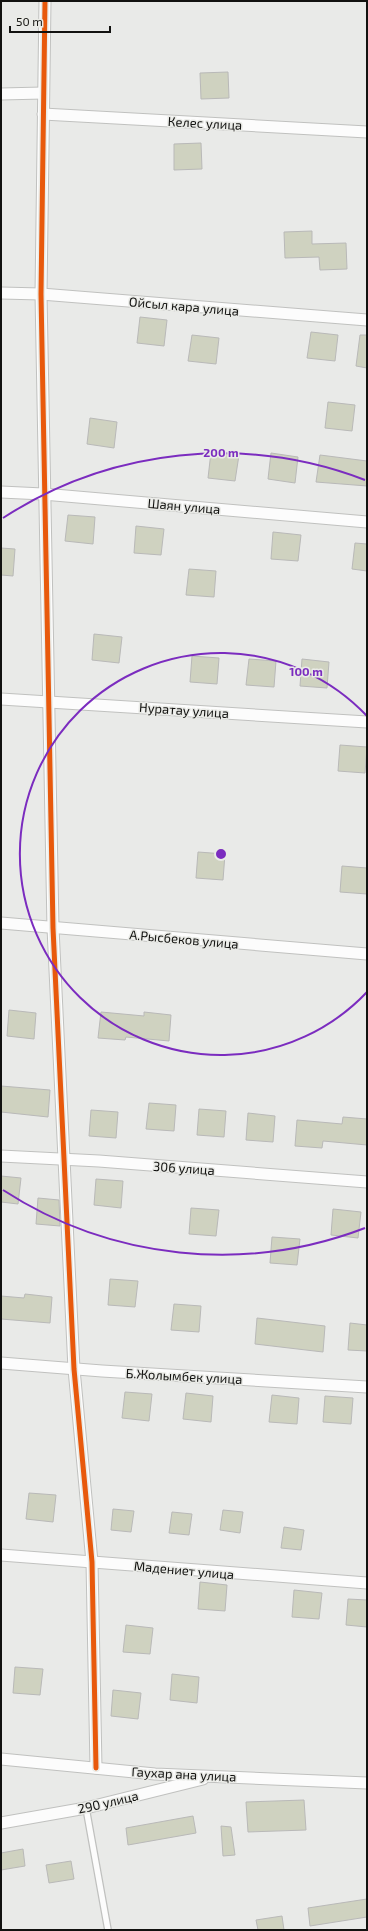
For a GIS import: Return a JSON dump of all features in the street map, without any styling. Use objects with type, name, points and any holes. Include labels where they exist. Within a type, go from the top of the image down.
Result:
[{"type":"street","points":[[45,1],[41,294],[43,494],[49,702],[53,928],[74,1369],[92,1562],[96,1768]]},
{"type":"street","points":[[1,94],[43,93]]},
{"type":"street","name":"Келес улица","points":[[43,114],[367,132]]},
{"type":"street","name":"Ойсыл кара улица","points":[[1,293],[41,294],[367,320]]},
{"type":"street","name":"Шаян улица","points":[[1,492],[43,494],[367,522]]},
{"type":"street","name":"Нуратау улица","points":[[1,699],[367,722]]},
{"type":"street","name":"А.Рысбеков улица","points":[[1,923],[367,954]]},
{"type":"street","name":"306 улица","points":[[1,1156],[367,1182]]},
{"type":"street","name":"Б.Жолымбек улица","points":[[1,1363],[74,1369],[367,1387]]},
{"type":"street","name":"Мадениет улица","points":[[1,1555],[367,1583]]},
{"type":"street","name":"Гаухар ана улица","points":[[1,1759],[96,1768],[215,1776],[367,1783]]},
{"type":"street","name":"290 улица","points":[[1,1823],[86,1808],[215,1776]]},
{"type":"lane","points":[[86,1808],[108,1930]]},
{"type":"building","points":[[228,72],[229,98],[201,99],[200,73]]},
{"type":"building","points":[[201,143],[202,169],[174,170],[174,144]]},
{"type":"building","points":[[312,231],[312,244],[346,243],[347,269],[320,270],[319,257],[285,258],[284,232]]},
{"type":"building","points":[[140,317],[167,320],[164,346],[137,343]]},
{"type":"building","points":[[311,332],[338,335],[335,361],[307,358]]},
{"type":"building","points":[[192,335],[219,338],[216,364],[188,361]]},
{"type":"building","points":[[360,335],[367,335],[367,368],[356,366]]},
{"type":"building","points":[[328,402],[355,405],[352,431],[325,428]]},
{"type":"building","points":[[90,418],[117,422],[114,448],[87,444]]},
{"type":"building","points":[[211,452],[239,455],[235,481],[208,478]]},
{"type":"building","points":[[271,453],[298,457],[295,483],[268,479]]},
{"type":"building","points":[[320,455],[367,461],[367,486],[316,482]]},
{"type":"building","points":[[68,515],[95,517],[93,544],[65,541]]},
{"type":"building","points":[[136,526],[164,529],[161,555],[134,553]]},
{"type":"building","points":[[273,532],[301,535],[298,561],[271,559]]},
{"type":"building","points":[[355,543],[367,544],[367,571],[352,569]]},
{"type":"building","points":[[1,548],[15,549],[13,576],[1,575]]},
{"type":"building","points":[[189,569],[216,571],[214,597],[186,595]]},
{"type":"building","points":[[94,634],[122,637],[119,663],[92,660]]},
{"type":"building","points":[[192,656],[219,658],[217,684],[190,682]]},
{"type":"building","points":[[249,659],[276,661],[274,687],[246,685]]},
{"type":"building","points":[[302,659],[329,662],[327,688],[300,686]]},
{"type":"building","points":[[340,745],[367,747],[365,773],[338,771]]},
{"type":"building","points":[[198,852],[225,854],[223,880],[196,878]]},
{"type":"building","points":[[342,866],[367,868],[367,894],[340,892]]},
{"type":"building","points":[[9,1010],[36,1013],[34,1039],[7,1036]]},
{"type":"building","points":[[101,1012],[144,1016],[144,1012],[171,1015],[169,1041],[126,1037],[125,1040],[98,1038]]},
{"type":"building","points":[[1,1086],[50,1090],[48,1117],[1,1112]]},
{"type":"building","points":[[149,1103],[176,1105],[174,1131],[146,1129]]},
{"type":"building","points":[[199,1109],[226,1111],[224,1137],[197,1135]]},
{"type":"building","points":[[91,1110],[118,1112],[116,1138],[89,1136]]},
{"type":"building","points":[[248,1113],[275,1116],[273,1142],[246,1140]]},
{"type":"building","points":[[343,1117],[367,1119],[367,1145],[323,1141],[322,1148],[295,1146],[297,1120],[342,1124]]},
{"type":"building","points":[[1,1176],[21,1178],[18,1204],[1,1202]]},
{"type":"building","points":[[96,1179],[123,1181],[121,1208],[94,1205]]},
{"type":"building","points":[[38,1198],[59,1200],[60,1226],[36,1224]]},
{"type":"building","points":[[191,1208],[219,1210],[216,1236],[189,1234]]},
{"type":"building","points":[[333,1209],[361,1212],[358,1238],[331,1235]]},
{"type":"building","points":[[272,1237],[300,1239],[297,1265],[270,1263]]},
{"type":"building","points":[[110,1279],[138,1281],[135,1307],[108,1305]]},
{"type":"building","points":[[25,1294],[52,1297],[50,1323],[1,1319],[1,1296],[24,1298]]},
{"type":"building","points":[[174,1304],[201,1306],[199,1332],[171,1330]]},
{"type":"building","points":[[257,1318],[325,1326],[323,1352],[255,1344]]},
{"type":"building","points":[[350,1323],[367,1325],[367,1351],[348,1350]]},
{"type":"building","points":[[125,1392],[152,1394],[149,1421],[122,1418]]},
{"type":"building","points":[[186,1393],[213,1396],[211,1422],[183,1419]]},
{"type":"building","points":[[272,1395],[299,1398],[297,1424],[269,1422]]},
{"type":"building","points":[[325,1396],[353,1398],[351,1424],[323,1422]]},
{"type":"building","points":[[29,1493],[56,1495],[53,1522],[26,1519]]},
{"type":"building","points":[[113,1509],[134,1511],[131,1532],[111,1530]]},
{"type":"building","points":[[223,1510],[243,1512],[240,1533],[220,1530]]},
{"type":"building","points":[[172,1512],[192,1514],[189,1535],[169,1533]]},
{"type":"building","points":[[284,1527],[304,1530],[301,1550],[281,1548]]},
{"type":"building","points":[[200,1582],[227,1585],[225,1611],[198,1609]]},
{"type":"building","points":[[294,1590],[322,1593],[319,1619],[292,1617]]},
{"type":"building","points":[[348,1599],[367,1600],[367,1627],[346,1625]]},
{"type":"building","points":[[126,1625],[153,1628],[150,1654],[123,1652]]},
{"type":"building","points":[[15,1667],[43,1669],[40,1695],[13,1693]]},
{"type":"building","points":[[172,1674],[199,1677],[197,1703],[170,1700]]},
{"type":"building","points":[[113,1690],[141,1693],[138,1719],[111,1716]]},
{"type":"building","points":[[304,1800],[306,1830],[248,1832],[246,1802]]},
{"type":"building","points":[[193,1816],[196,1833],[128,1845],[126,1828]]},
{"type":"building","points":[[221,1826],[231,1827],[235,1855],[223,1856]]},
{"type":"building","points":[[23,1849],[25,1866],[1,1870],[1,1853]]},
{"type":"building","points":[[71,1861],[74,1879],[49,1883],[46,1865]]},
{"type":"building","points":[[367,1899],[367,1917],[310,1926],[308,1908]]},
{"type":"building","points":[[282,1916],[284,1930],[258,1930],[256,1920]]},
{"type":"cycle path","points":[[45,1],[41,294],[53,928],[74,1369],[92,1562],[96,1768]]}]
